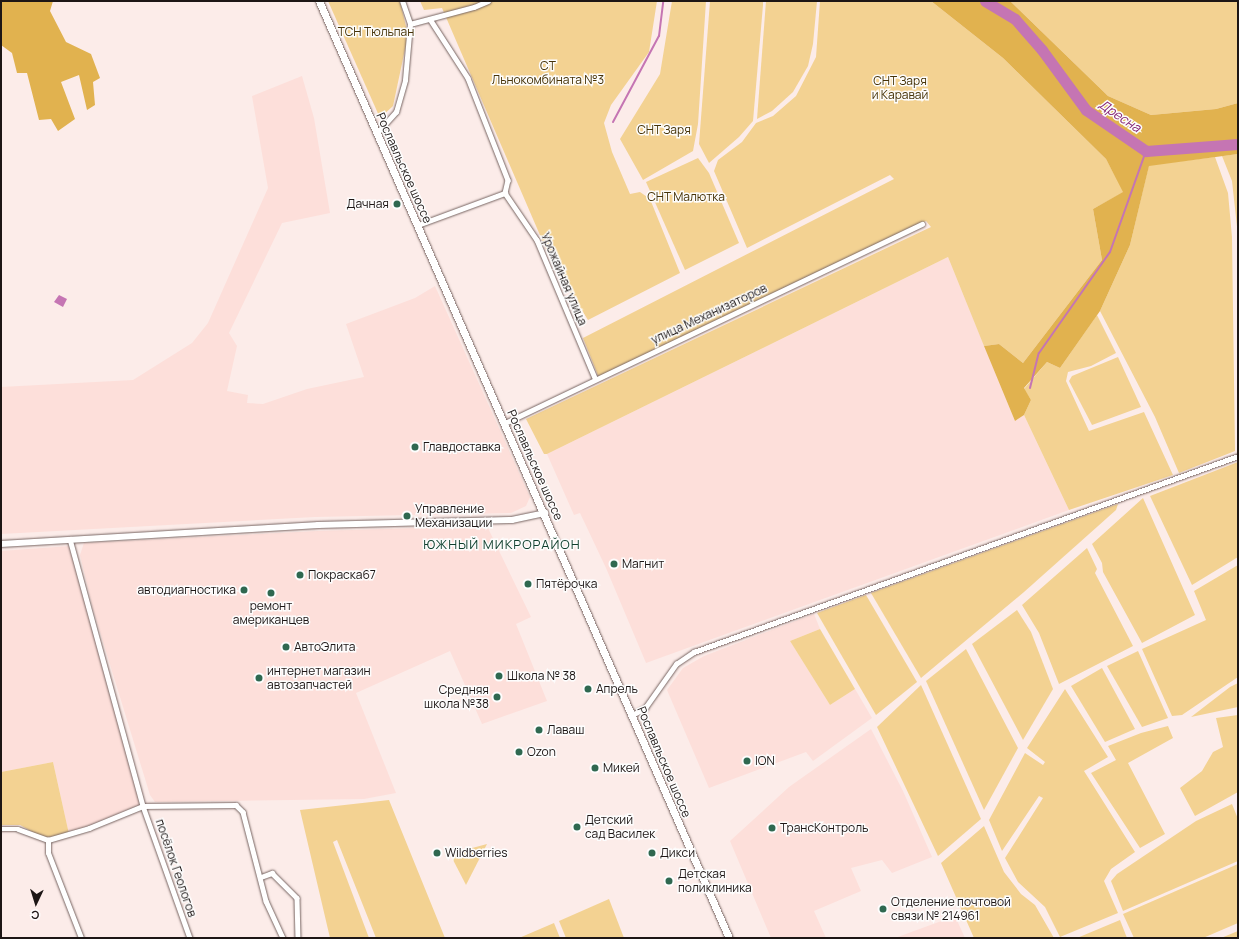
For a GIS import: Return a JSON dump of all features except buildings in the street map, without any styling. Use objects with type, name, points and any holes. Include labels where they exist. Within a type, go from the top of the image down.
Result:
[{"type":"main road","name":"Рославльское шоссе","points":[[319,1],[376,134],[418,224],[545,513],[729,938]]},
{"type":"street","points":[[376,134],[396,112],[405,80],[410,24],[402,1]]},
{"type":"street","points":[[410,24],[488,1]]},
{"type":"street","points":[[418,224],[505,192],[508,180],[468,78],[430,18]]},
{"type":"street","name":"Урожайная улица","points":[[505,192],[537,240],[595,378]]},
{"type":"street","name":"улица Механизаторов","points":[[505,423],[595,378],[922,224]]},
{"type":"street","points":[[632,715],[645,708],[676,664],[694,652],[1238,456]]},
{"type":"street","points":[[1,544],[318,525],[512,520],[545,513]]},
{"type":"street","points":[[70,539],[143,806]]},
{"type":"street","name":"посёлок Геологов","points":[[48,840],[90,828],[143,806],[236,805],[243,812],[266,901],[283,938]]},
{"type":"street","name":"посёлок Геологов","points":[[143,806],[190,938]]},
{"type":"street","points":[[1,829],[18,829],[48,840],[48,853],[81,938]]},
{"type":"street","points":[[261,877],[272,873],[298,898],[298,938]]},
{"type":"shaded area","points":[[1,1],[53,1],[50,11],[66,42],[91,54],[100,78],[93,82],[95,105],[87,110],[79,75],[61,82],[75,119],[58,131],[51,119],[39,120],[27,73],[17,73],[12,53],[1,45]]},
{"type":"shaded area","points":[[931,1],[1010,1],[1108,96],[1151,115],[1216,109],[1238,103],[1238,154],[1149,166],[1130,245],[1100,311],[1060,368],[1047,362],[1024,388],[1031,400],[1024,415],[1015,421],[984,346],[999,344],[1023,363],[1102,260],[1093,209],[1123,192],[1106,159],[1003,58]]},
{"type":"shaded area","points":[[302,76],[314,118],[330,213],[282,223],[229,333],[237,346],[227,391],[248,395],[247,403],[263,404],[307,389],[364,377],[346,324],[415,298],[435,286],[530,497],[526,506],[511,513],[315,517],[1,534],[1,387],[133,380],[192,343],[208,323],[268,188],[252,96]]},
{"type":"shaded area","points":[[948,257],[1015,421],[1024,415],[1069,510],[646,663],[606,568],[580,513],[574,515],[547,454]]},
{"type":"shaded area","points":[[59,295],[67,299],[63,307],[54,302]]},
{"type":"shaded area","points":[[487,526],[531,617],[516,624],[547,701],[482,724],[450,651],[356,693],[396,793],[364,799],[155,802],[150,795],[93,609],[80,555],[84,543],[318,531]]},
{"type":"shaded area","points":[[70,546],[143,807],[69,834],[53,762],[1,772],[1,551]]},
{"type":"shaded area","points":[[814,614],[820,629],[790,641],[830,705],[855,689],[872,718],[813,761],[806,752],[709,788],[667,690],[683,668],[704,656]]},
{"type":"shaded area","points":[[871,729],[903,791],[932,857],[892,873],[882,860],[851,868],[861,891],[814,911],[826,938],[771,938],[730,841],[789,787]]},
{"type":"shaded area","points":[[955,916],[965,938],[895,938]]},
{"type":"green space","name":"ТСН Тюльпан","points":[[328,1],[400,1],[408,35],[393,106],[380,118]]},
{"type":"green space","name":"СТ Льнокомбината №3","points":[[420,1],[657,1],[649,52],[611,105],[604,123],[612,152],[630,194],[640,192],[650,199],[680,273],[588,320],[552,263],[442,8],[424,10]]},
{"type":"green space","name":"СНТ Заря","points":[[672,1],[706,1],[698,124],[693,151],[643,180],[620,139],[660,74]]},
{"type":"green space","name":"СНТ Заря","points":[[710,1],[763,1],[763,5],[753,121],[739,137],[709,163],[699,144]]},
{"type":"green space","points":[[766,1],[817,1],[813,44],[808,66],[793,92],[772,111],[757,119]]},
{"type":"green space","name":"СНТ Заря и Каравай","points":[[820,1],[931,1],[1003,58],[1106,159],[1124,192],[1093,209],[1102,260],[1023,363],[999,344],[984,346],[948,257],[547,454],[544,454],[526,419],[931,227],[926,221],[599,378],[583,338],[894,179],[890,175],[747,248],[714,171],[718,160],[742,142],[756,123],[773,116],[796,96],[816,57]]},
{"type":"green space","points":[[1010,1],[1238,1],[1238,103],[1216,109],[1151,115],[1108,96]]},
{"type":"green space","points":[[1238,154],[1238,236],[1232,181],[1222,156]]},
{"type":"green space","points":[[1215,157],[1228,193],[1232,237],[1235,451],[1179,473],[1155,417],[1100,311],[1130,245],[1149,165]]},
{"type":"green space","name":"СНТ Малютка","points":[[698,158],[709,173],[739,243],[685,270],[646,182]]},
{"type":"green space","points":[[1097,315],[1116,353],[1091,366],[1068,372],[1066,381],[1089,431],[1144,412],[1173,475],[1069,510],[1024,415],[1031,400],[1024,389],[1047,362],[1060,368]]},
{"type":"green space","points":[[1118,357],[1141,407],[1092,425],[1069,381],[1072,376]]},
{"type":"green space","points":[[1238,462],[1238,557],[1192,585],[1150,496]]},
{"type":"green space","points":[[1143,498],[1195,615],[1142,643],[1103,572],[1102,563],[1092,544]]},
{"type":"green space","points":[[1118,504],[1116,510],[1024,592],[921,678],[871,593]]},
{"type":"green space","points":[[1087,548],[1097,569],[1095,573],[1133,646],[1059,684],[1039,633],[1022,605]]},
{"type":"green space","points":[[1238,565],[1238,677],[1182,715],[1172,716],[1142,649],[1206,620],[1194,591]]},
{"type":"green space","points":[[866,595],[917,682],[876,715],[817,613]]},
{"type":"green space","points":[[1017,610],[1031,632],[1053,689],[1023,740],[972,644]]},
{"type":"green space","points":[[820,629],[855,689],[830,705],[790,641]]},
{"type":"green space","points":[[966,649],[1018,748],[984,810],[926,681]]},
{"type":"green space","points":[[1138,651],[1168,718],[1142,727],[1107,666]]},
{"type":"green space","points":[[1102,668],[1135,729],[1105,742],[1071,686]]},
{"type":"green space","points":[[1238,683],[1238,707],[1191,717],[1230,687]]},
{"type":"green space","points":[[921,685],[981,819],[938,856],[877,727]]},
{"type":"green space","points":[[1065,689],[1108,757],[1084,771],[1135,852],[1111,869],[1104,881],[1118,913],[1060,937],[1045,907],[1018,882],[1005,858],[1043,798],[1039,796],[1002,851],[989,820],[1025,753],[1043,765],[1045,762],[1027,748]]},
{"type":"green space","points":[[1238,715],[1238,792],[1195,816],[1180,788],[1202,771],[1213,752],[1223,747],[1216,718]]},
{"type":"green space","points":[[1168,726],[1173,738],[1128,763],[1165,834],[1140,848],[1091,773],[1116,760],[1108,746],[1141,733]]},
{"type":"green space","points":[[53,762],[69,834],[43,838],[20,825],[1,825],[1,772]]},
{"type":"green space","points":[[389,800],[445,938],[376,938],[337,840],[333,842],[369,938],[330,938],[300,810]]},
{"type":"green space","points":[[1232,804],[1238,819],[1238,861],[1123,911],[1111,881],[1117,874],[1196,821]]},
{"type":"green space","points":[[984,826],[1004,872],[1021,894],[1035,905],[1054,938],[974,938],[941,863]]},
{"type":"green space","points":[[487,844],[466,885],[450,854]]},
{"type":"green space","points":[[1238,864],[1238,923],[1203,938],[1134,938],[1123,914]]},
{"type":"green space","points":[[609,899],[624,938],[566,938],[559,921]]},
{"type":"green space","points":[[1120,920],[1127,938],[1077,938]]},
{"type":"green space","points":[[554,923],[560,938],[519,938]]},
{"type":"green space","points":[[1238,931],[1238,938],[1221,938]]},
{"type":"waterway","points":[[613,122],[659,36],[663,1]]},
{"type":"waterway","name":"Дресна","points":[[985,1],[1015,19],[1042,50],[1086,110],[1146,151],[1238,144]]},
{"type":"waterway","points":[[1030,388],[1039,353],[1110,252],[1146,151]]},
{"type":"place","name":"Дачная","points":[[397,204]]},
{"type":"place","name":"Главдоставка","points":[[415,447]]},
{"type":"place","name":"Управление Механизации","points":[[407,516]]},
{"type":"place","name":"Магнит","points":[[614,564]]},
{"type":"place","name":"Покраска67","points":[[300,575]]},
{"type":"place","name":"Пятёрочка","points":[[528,584]]},
{"type":"place","name":"автодиагностика","points":[[244,590]]},
{"type":"place","name":"ремонт американцев","points":[[271,593]]},
{"type":"place","name":"АвтоЭлита","points":[[286,647]]},
{"type":"place","name":"Школа № 38","points":[[499,676]]},
{"type":"place","name":"интернет магазин автозапчастей","points":[[259,678]]},
{"type":"place","name":"Апрель","points":[[588,689]]},
{"type":"place","name":"Средняя школа №38","points":[[497,697]]},
{"type":"place","name":"Лаваш","points":[[539,730]]},
{"type":"place","name":"Ozon","points":[[519,752]]},
{"type":"place","name":"ION","points":[[747,761]]},
{"type":"place","name":"Микей","points":[[595,768]]},
{"type":"place","name":"Детский сад Василек","points":[[577,827]]},
{"type":"place","name":"ТрансКонтроль","points":[[772,828]]},
{"type":"place","name":"Wildberries","points":[[437,853]]},
{"type":"place","name":"Дикси","points":[[652,853]]},
{"type":"place","name":"Детская поликлиника","points":[[669,881]]},
{"type":"place","name":"Отделение почтовой связи № 214961","points":[[883,909]]},
{"type":"district","name":"ЮЖНЫЙ МИКРОРАЙОН","points":[[502,544]]}]
